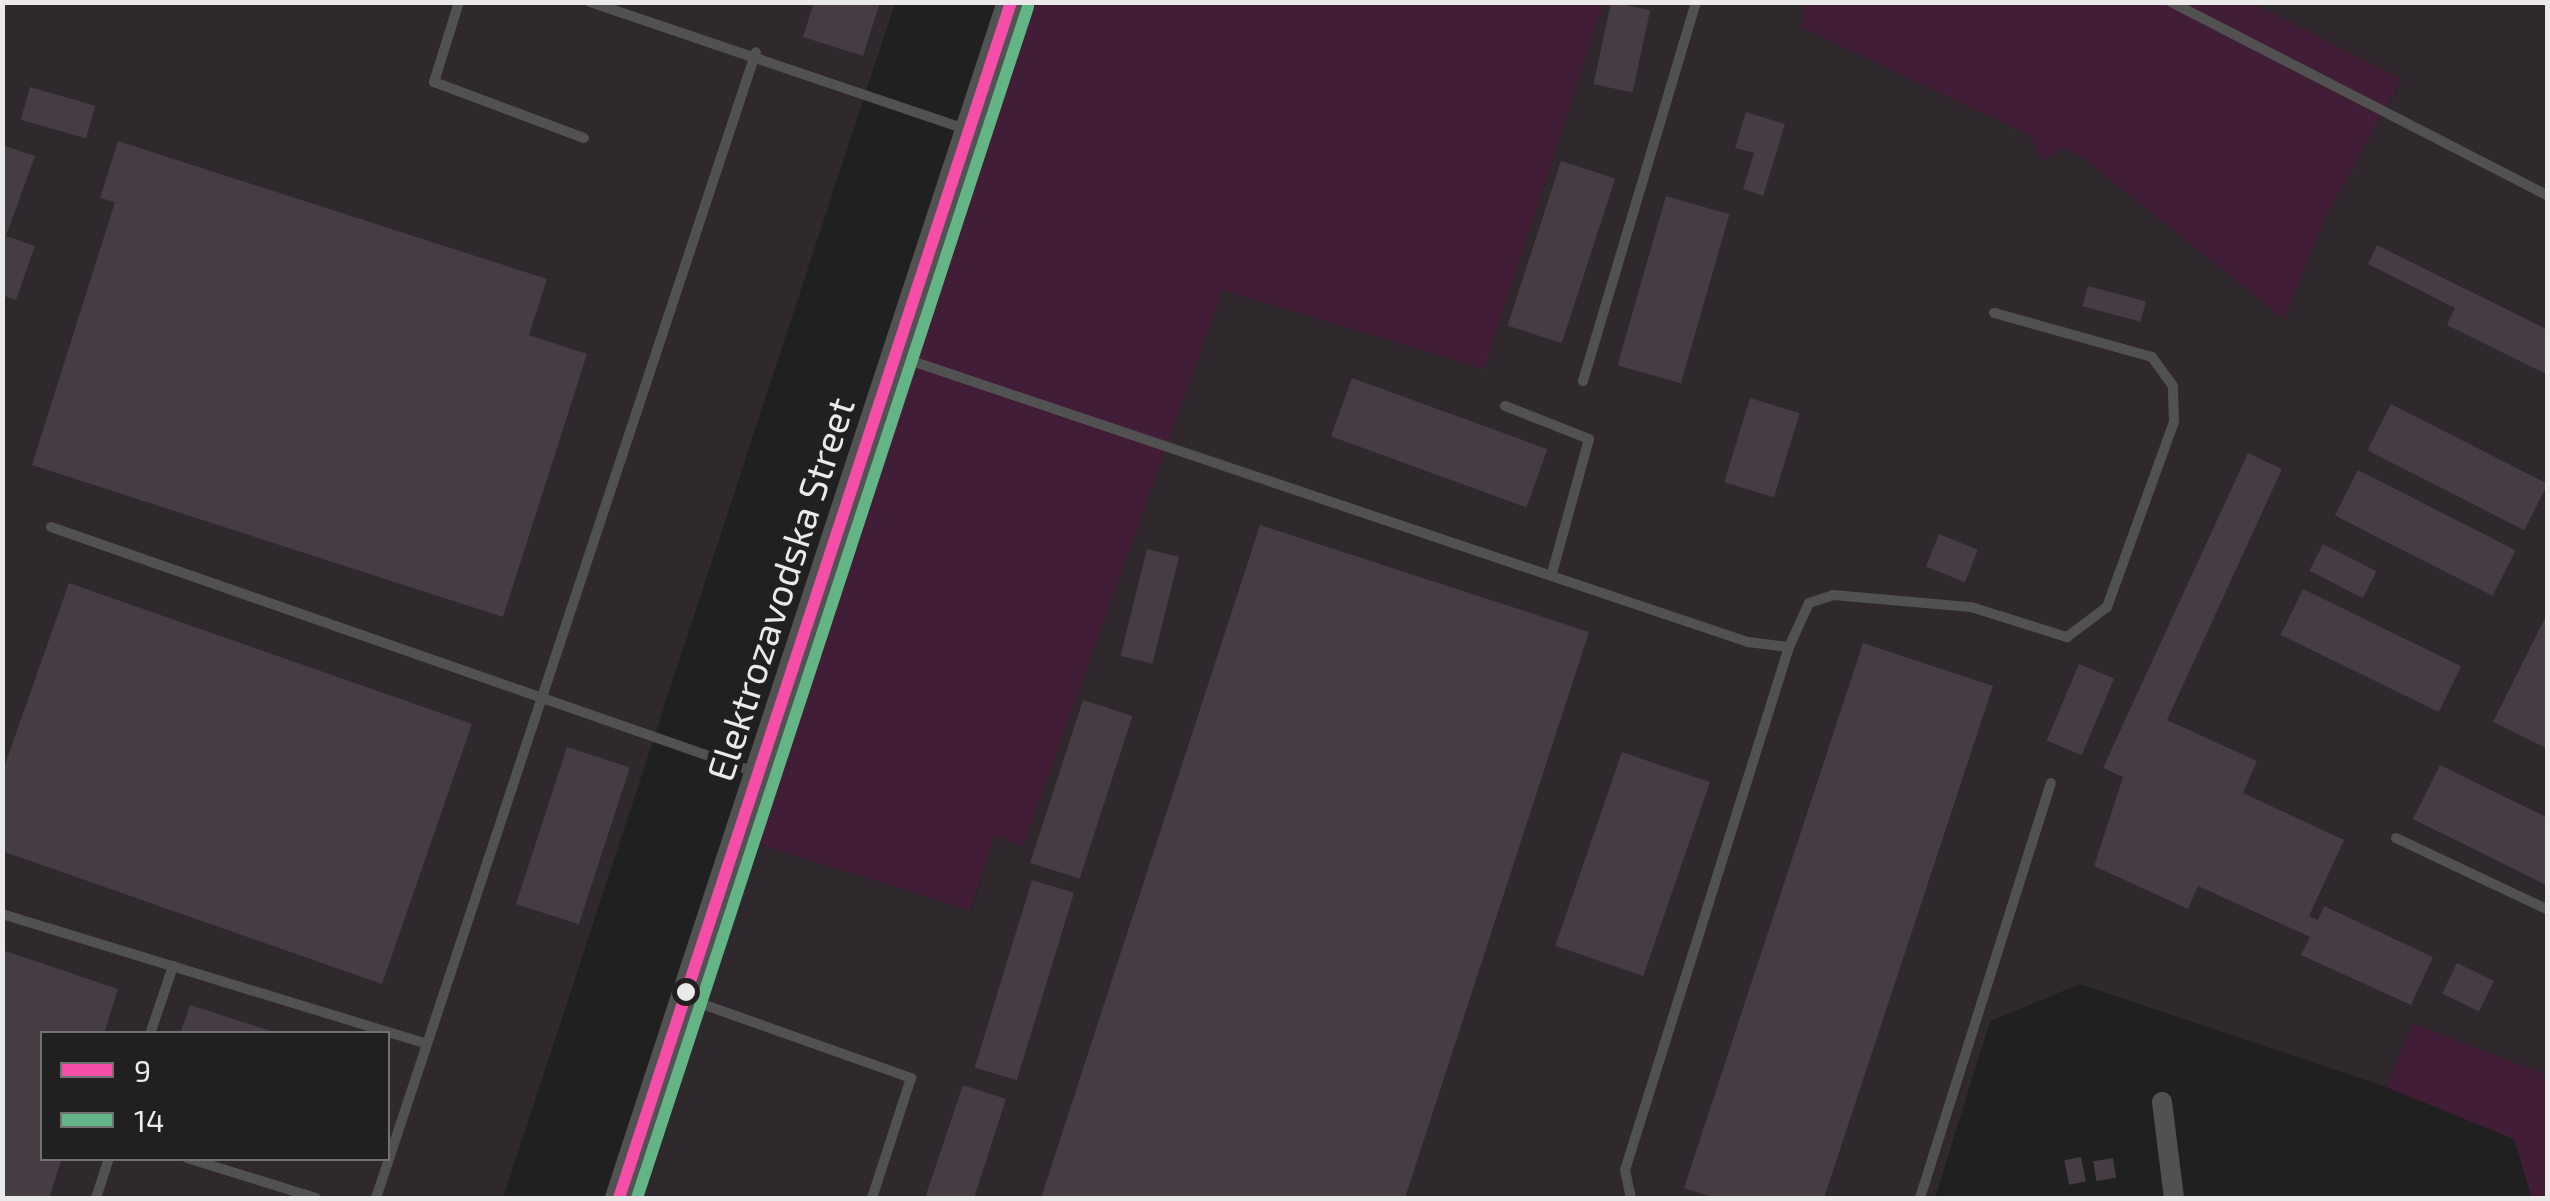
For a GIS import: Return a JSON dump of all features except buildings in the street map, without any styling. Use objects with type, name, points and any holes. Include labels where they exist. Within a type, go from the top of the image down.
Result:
[{"type":"main road","name":"Elektrozavodska Street","points":[[619,1198],[1011,2]]},
{"type":"street","points":[[2162,1102],[2174,1198]]},
{"type":"lane","points":[[459,2],[434,82],[584,138]]},
{"type":"lane","points":[[590,2],[756,52],[970,130]]},
{"type":"lane","points":[[1583,381],[1696,2]]},
{"type":"lane","points":[[2170,2],[2548,196]]},
{"type":"lane","points":[[390,1156],[756,52]]},
{"type":"lane","points":[[1631,1198],[1625,1170],[1788,647],[1809,603],[1834,595],[1971,607],[2067,637],[2107,607],[2174,422],[2174,386],[2152,357],[1994,313]]},
{"type":"lane","points":[[896,356],[1552,573],[1748,642],[1788,647]]},
{"type":"lane","points":[[1505,406],[1589,439],[1552,573]]},
{"type":"lane","points":[[52,527],[759,773]]},
{"type":"lane","points":[[1920,1198],[2052,783]]},
{"type":"lane","points":[[2396,838],[2548,910]]},
{"type":"lane","points":[[2,914],[384,1031]]},
{"type":"lane","points":[[151,1031],[172,966]]},
{"type":"lane","points":[[685,998],[911,1078],[872,1198]]},
{"type":"lane","points":[[390,1033],[427,1044]]},
{"type":"lane","points":[[96,1198],[109,1161]]},
{"type":"lane","points":[[197,1161],[316,1198]]},
{"type":"lane","points":[[376,1198],[388,1161]]},
{"type":"shaded area","points":[[2,3],[895,3],[503,1198],[3,1198]]},
{"type":"shaded area","points":[[1011,3],[1604,3],[1484,369],[1223,290],[1023,847],[995,835],[970,910],[738,838]]},
{"type":"shaded area","points":[[1604,3],[1805,3],[1802,27],[2030,136],[2044,161],[2063,149],[2078,154],[2284,318],[2327,215],[2402,80],[2253,3],[2547,3],[2547,1075],[2412,1023],[2386,1087],[2080,984],[1990,1021],[1935,1198],[619,1198],[738,838],[971,909],[995,835],[1022,846],[1223,289],[1484,369]]},
{"type":"shaded area","points":[[1805,3],[2253,3],[2402,79],[2327,215],[2284,319],[2078,154],[2063,149],[2044,161],[2029,135],[1801,27]]},
{"type":"shaded area","points":[[2412,1023],[2547,1075],[2547,1198],[2532,1198],[2514,1139],[2386,1087]]},
{"type":"transit line","name":"9","points":[[619,1198],[1011,2]]},
{"type":"transit line","name":"14","points":[[637,1198],[1028,7]]}]
